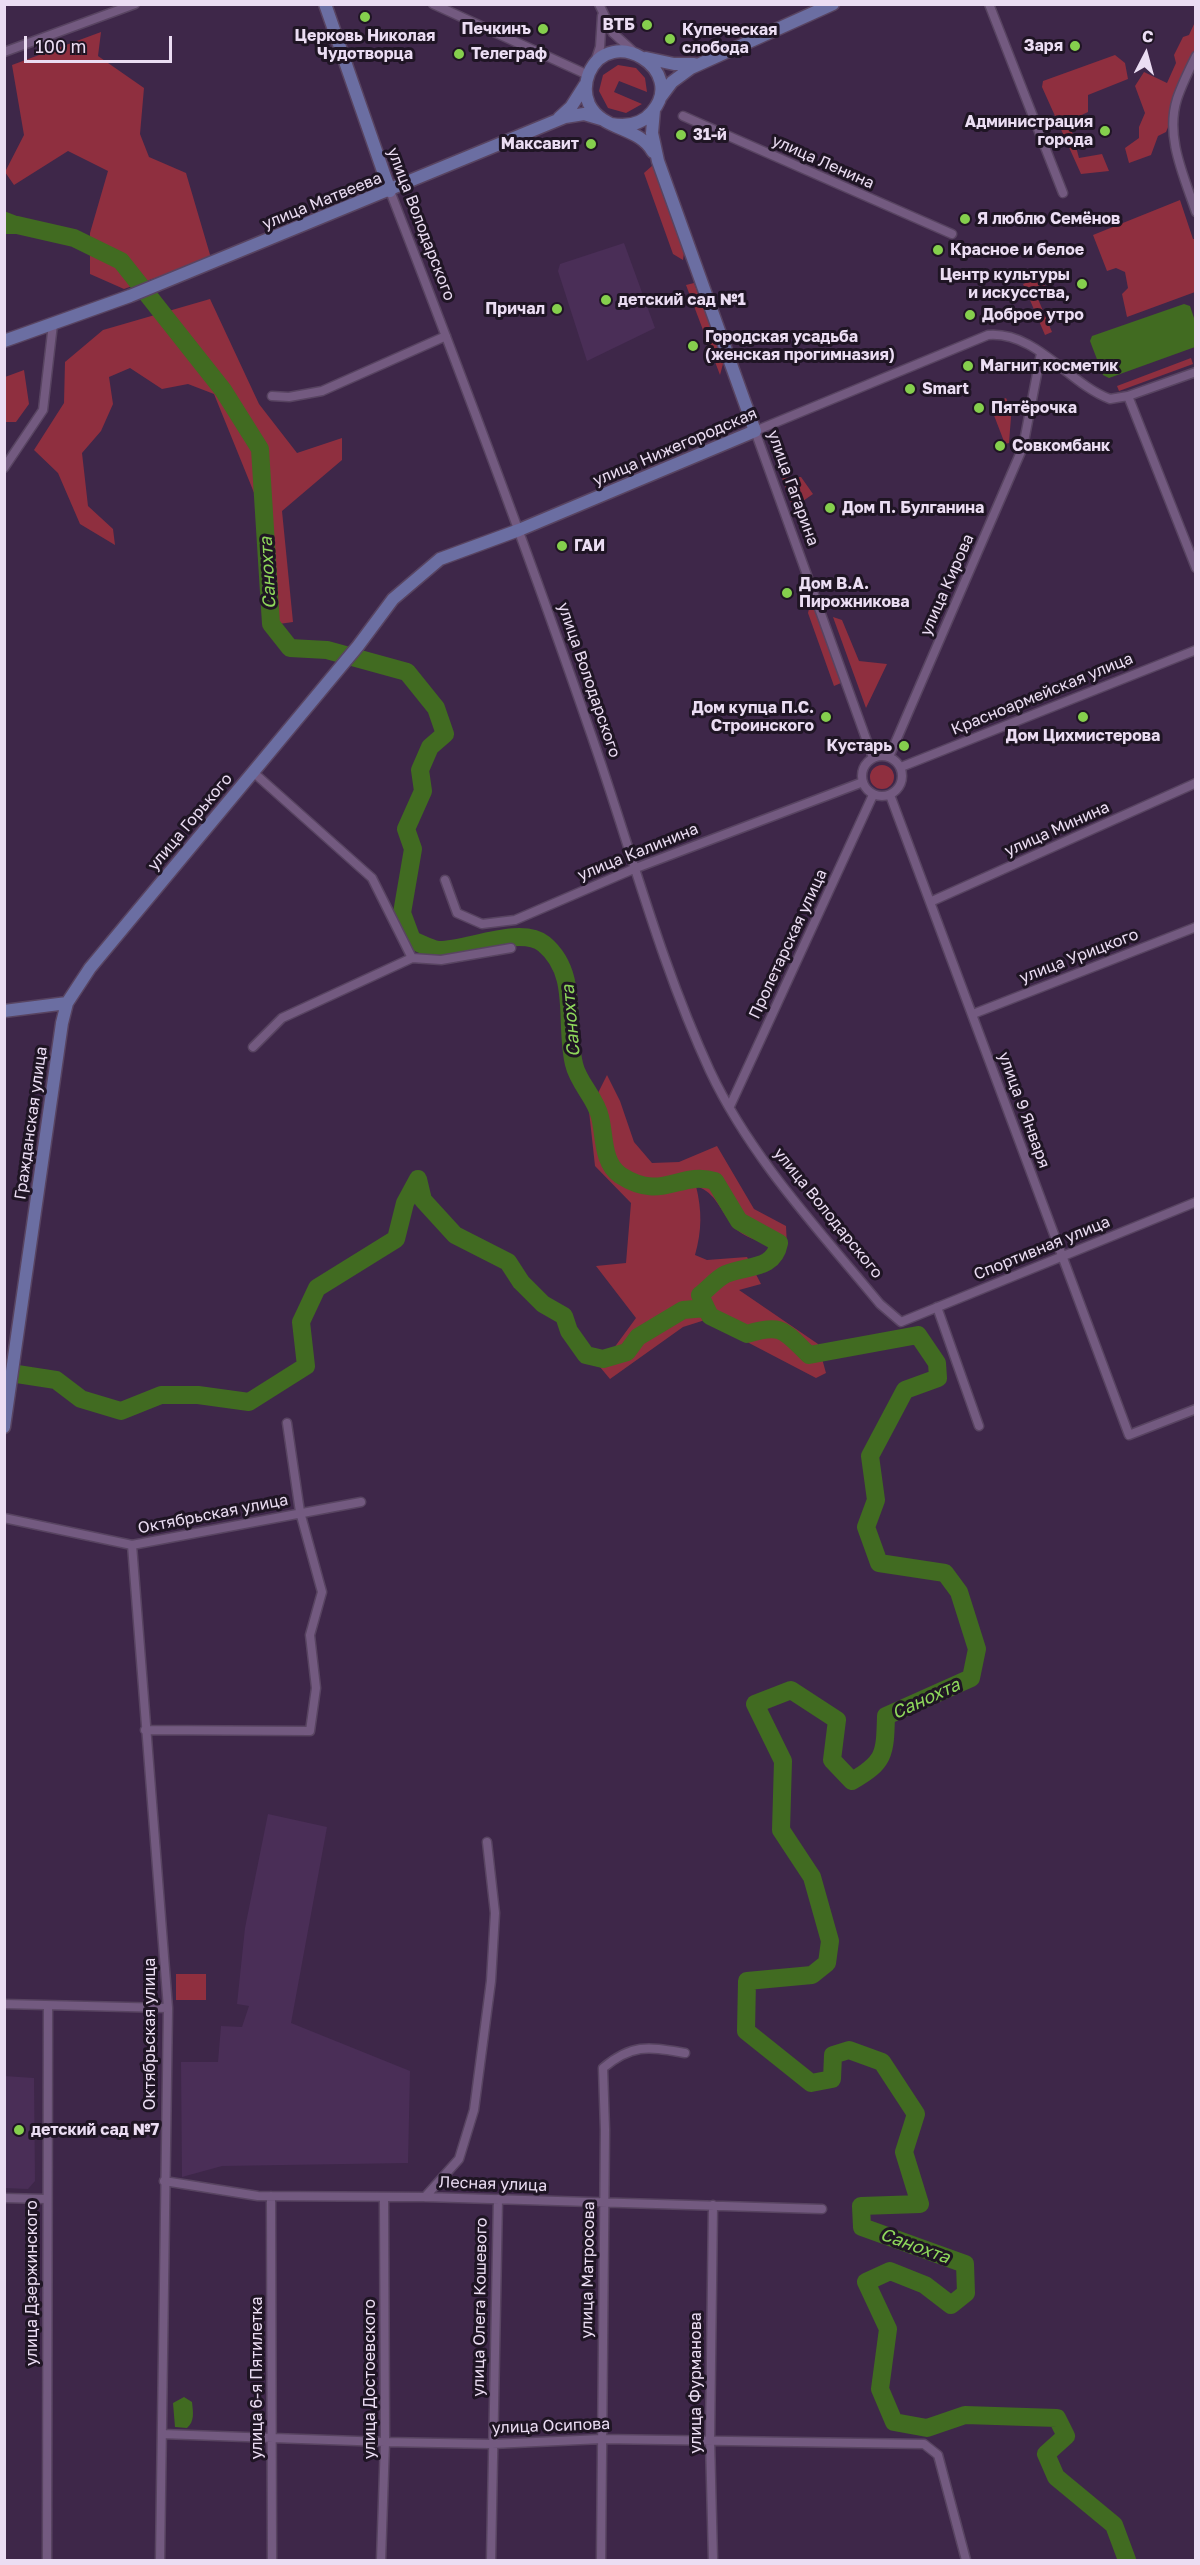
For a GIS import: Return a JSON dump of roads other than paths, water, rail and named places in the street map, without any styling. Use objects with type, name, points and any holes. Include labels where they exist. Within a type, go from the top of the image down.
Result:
[{"type":"street","points":[[4,52],[135,4]]},
{"type":"street","points":[[433,4],[589,75]]},
{"type":"street","points":[[553,122],[576,114],[606,122],[633,125],[656,105],[682,73],[833,4]]},
{"type":"street","points":[[989,4],[1063,193]]},
{"type":"street","points":[[553,122],[570,107],[589,75],[600,47],[603,29],[600,7]]},
{"type":"street","points":[[600,7],[614,33],[657,72],[660,81],[652,133],[658,161]]},
{"type":"street","name":"улица Володарского","points":[[325,8],[390,191],[519,530],[672,974],[710,1072],[772,1173],[880,1304],[900,1323]]},
{"type":"street","points":[[658,161],[644,140],[606,122],[588,102],[589,75],[605,56],[614,52],[639,55],[674,64],[704,62]]},
{"type":"street","points":[[1196,56],[1175,105],[1173,126],[1176,149],[1196,212]]},
{"type":"street","name":"улица Ленина","points":[[683,116],[952,234]]},
{"type":"street","name":"улица Матвеева","points":[[4,341],[169,281],[553,122]]},
{"type":"street","name":"улица Гагарина","points":[[658,161],[873,758]]},
{"type":"street","points":[[4,468],[43,410],[53,324]]},
{"type":"street","name":"улица Нижегородская","points":[[358,646],[393,599],[440,560],[519,530],[988,335],[1013,339],[1037,351],[1105,397],[1115,399],[1128,396]]},
{"type":"street","points":[[272,396],[289,398],[322,391],[446,336]]},
{"type":"street","name":"улица Кирова","points":[[889,757],[1023,447],[1037,351]]},
{"type":"street","points":[[1196,372],[1128,396],[1196,568]]},
{"type":"street","name":"улица Горького","points":[[67,1003],[90,968],[358,646]]},
{"type":"street","name":"Красноармейская улица","points":[[901,767],[1196,650]]},
{"type":"street","points":[[889,757],[901,767],[902,780],[896,792],[890,795],[873,795],[863,782],[865,766],[873,758],[889,757]]},
{"type":"street","points":[[253,772],[372,878],[412,958]]},
{"type":"street","name":"улица Калинина","points":[[445,880],[457,913],[482,924],[515,920],[636,868],[863,782]]},
{"type":"street","name":"улица Минина","points":[[930,902],[1196,783]]},
{"type":"street","name":"Пролетарская улица","points":[[730,1106],[873,795]]},
{"type":"street","name":"улица 9 Января","points":[[890,795],[1129,1434],[1196,1409]]},
{"type":"street","name":"улица Урицкого","points":[[973,1014],[1196,927]]},
{"type":"street","points":[[253,1047],[282,1018],[412,958],[441,960],[512,948]]},
{"type":"street","points":[[4,1011],[67,1003]]},
{"type":"street","name":"Гражданская улица","points":[[4,1427],[62,1023],[67,1003]]},
{"type":"street","name":"Спортивная улица","points":[[900,1323],[1196,1202]]},
{"type":"street","points":[[938,1307],[979,1426]]},
{"type":"street","points":[[145,1730],[310,1731],[316,1688],[310,1635],[322,1592],[300,1512],[287,1423]]},
{"type":"street","name":"Октябрьская улица","points":[[4,1518],[132,1545],[361,1502]]},
{"type":"street","name":"Октябрьская улица","points":[[132,1545],[145,1730],[165,1944],[168,2008],[160,2560]]},
{"type":"street","points":[[425,2197],[459,2159],[474,2110],[491,1981],[495,1913],[487,1842]]},
{"type":"street","points":[[4,2004],[168,2008]]},
{"type":"street","name":"улица Дзержинского","points":[[47,2560],[48,2006]]},
{"type":"street","name":"улица Матросова","points":[[601,2560],[603,2068],[617,2057],[646,2047],[685,2053]]},
{"type":"street","name":"Лесная улица","points":[[164,2181],[271,2196],[425,2197],[822,2209]]},
{"type":"street","name":"улица 6-я Пятилетка","points":[[271,2196],[272,2560]]},
{"type":"street","name":"улица Достоевского","points":[[381,2560],[385,2442],[384,2197]]},
{"type":"street","points":[[4,2198],[46,2199]]},
{"type":"street","name":"улица Олега Кошевого","points":[[491,2560],[498,2199]]},
{"type":"street","name":"улица Фурманова","points":[[713,2205],[710,2440],[713,2560]]},
{"type":"street","name":"улица Осипова","points":[[162,2434],[492,2444],[602,2439],[924,2444],[938,2455],[966,2560]]},
{"type":"waterway","name":"Санохта","points":[[4,225],[17,225],[74,238],[121,261],[223,390],[260,449],[271,624],[290,648],[327,650],[407,672],[436,708],[445,734],[430,747],[420,770],[423,791],[406,829],[413,849],[402,913],[412,940],[438,950],[522,937],[544,944],[555,956],[567,984],[574,1064],[579,1078],[598,1110],[607,1156],[614,1170],[635,1183],[648,1186],[691,1179],[715,1181],[739,1221],[779,1243],[772,1258],[766,1262],[726,1274],[700,1295],[710,1316],[747,1334],[768,1329],[782,1331],[809,1355],[918,1335],[937,1363],[938,1378],[905,1390],[870,1456],[876,1500],[866,1527],[879,1563],[945,1573],[959,1592],[977,1649],[971,1678],[886,1716],[885,1740],[881,1756],[871,1768],[852,1781],[832,1760],[837,1720],[791,1690],[755,1704],[783,1761],[781,1830],[812,1877],[830,1941],[827,1963],[812,1975],[747,1981],[746,2031],[811,2083],[832,2079],[833,2055],[849,2050],[882,2062],[916,2114],[904,2152],[920,2204],[861,2206],[862,2227],[965,2264],[966,2293],[951,2305],[925,2285],[890,2271],[866,2282],[888,2329],[880,2389],[894,2422],[927,2428],[965,2415],[1057,2418],[1066,2436],[1046,2454],[1056,2477],[1114,2525],[1127,2560]]},
{"type":"waterway","points":[[4,1372],[56,1380],[81,1399],[121,1411],[161,1395],[198,1395],[249,1402],[306,1366],[301,1322],[317,1288],[396,1239],[405,1203],[418,1179],[423,1200],[455,1235],[508,1262],[521,1282],[543,1304],[564,1316],[569,1331],[586,1355],[603,1359],[627,1352],[638,1337],[683,1310],[706,1308]]},
{"type":"place","name":"Церковь Николая Чудотворца","points":[[365,17]]},
{"type":"place","name":"ВТБ","points":[[647,25]]},
{"type":"place","name":"Печкинъ","points":[[543,29]]},
{"type":"place","name":"Купеческая слобода","points":[[670,39]]},
{"type":"place","name":"Заря","points":[[1075,46]]},
{"type":"place","name":"Телеграф","points":[[459,54]]},
{"type":"place","name":"Администрация города","points":[[1105,131]]},
{"type":"place","name":"31-й","points":[[681,135]]},
{"type":"place","name":"Максавит","points":[[591,144]]},
{"type":"place","name":"Я люблю Семёнов","points":[[965,219]]},
{"type":"place","name":"Красное и белое","points":[[938,250]]},
{"type":"place","name":"Центр культуры и искусства,","points":[[1082,284]]},
{"type":"place","name":"детский сад №1","points":[[606,300]]},
{"type":"place","name":"Причал","points":[[557,309]]},
{"type":"place","name":"Доброе утро","points":[[970,315]]},
{"type":"place","name":"Городская усадьба (женская прогимназия)","points":[[693,346]]},
{"type":"place","name":"Магнит косметик","points":[[968,366]]},
{"type":"place","name":"Smart","points":[[910,389]]},
{"type":"place","name":"Пятёрочка","points":[[979,408]]},
{"type":"place","name":"Совкомбанк","points":[[1000,446]]},
{"type":"place","name":"Дом П. Булганина","points":[[830,508]]},
{"type":"place","name":"ГАИ","points":[[562,546]]},
{"type":"place","name":"Дом В.А. Пирожникова","points":[[787,593]]},
{"type":"place","name":"Дом купца П.С. Строинского","points":[[826,717]]},
{"type":"place","name":"Дом Цихмистерова","points":[[1083,717]]},
{"type":"place","name":"Кустарь","points":[[904,746]]},
{"type":"place","name":"детский сад №7","points":[[19,2130]]}]
